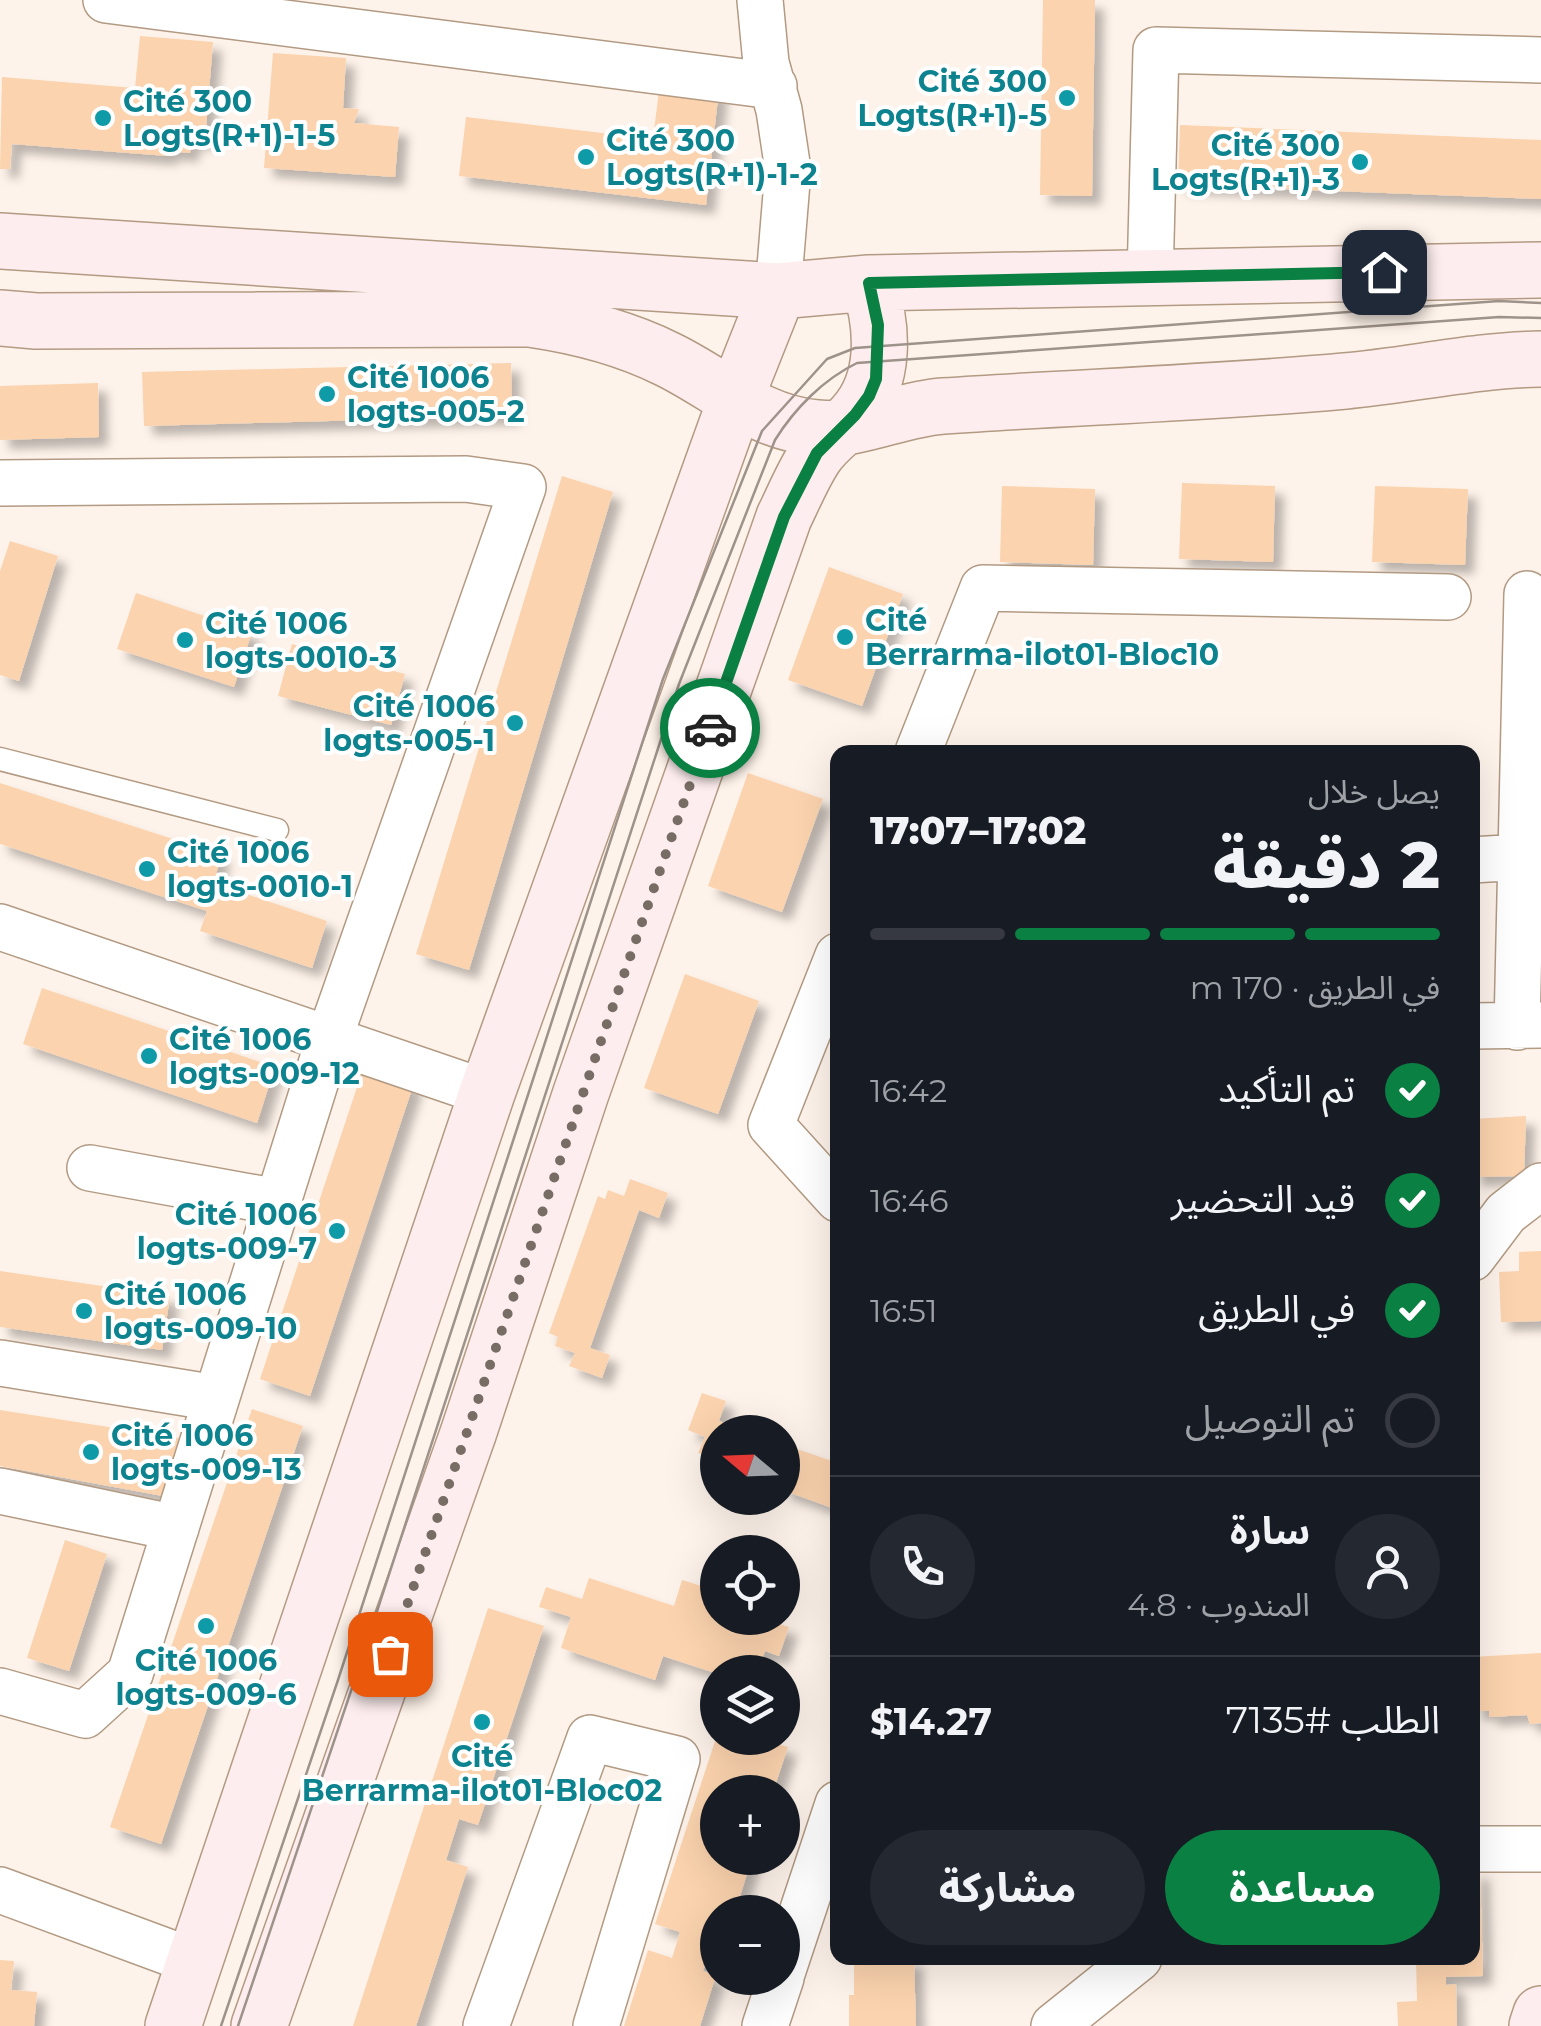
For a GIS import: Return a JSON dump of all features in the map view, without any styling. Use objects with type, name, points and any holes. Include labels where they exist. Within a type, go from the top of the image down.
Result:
[{"type":"street","points":[[106,0],[774,86]]},
{"type":"street","points":[[173,2026],[486,1093],[778,291],[788,170],[774,86],[766,63],[760,0]]},
{"type":"street","points":[[1150,279],[1156,50],[1541,60]]},
{"type":"street","points":[[0,242],[778,291],[869,283],[1541,270]]},
{"type":"street","points":[[259,2026],[469,1432],[581,1093],[777,536],[817,453],[869,396],[876,379],[878,325],[869,283]]},
{"type":"street","points":[[0,318],[530,319],[596,330],[628,341],[671,360],[736,402],[786,423],[840,430],[914,408],[1342,381],[1466,364],[1539,359]]},
{"type":"street","points":[[0,484],[466,479],[523,487],[329,1038],[130,1674],[85,1715],[0,1690]]},
{"type":"street","points":[[921,745],[983,588],[1448,597]]},
{"type":"street","points":[[1480,1026],[1529,1026],[1521,857],[1527,594]]},
{"type":"street","points":[[1480,860],[1521,857]]},
{"type":"street","points":[[0,927],[486,1093]]},
{"type":"street","points":[[830,976],[771,1126],[830,1190]]},
{"type":"street","points":[[90,1168],[278,1202]]},
{"type":"street","points":[[1480,1247],[1506,1213],[1541,1186]]},
{"type":"street","points":[[0,1362],[216,1398]]},
{"type":"street","points":[[0,1491],[176,1528]]},
{"type":"street","points":[[486,2026],[590,1738],[677,1760],[596,2026]]},
{"type":"street","points":[[800,1920],[830,1828]]},
{"type":"street","points":[[1480,1850],[1541,1849]]},
{"type":"street","points":[[0,1890],[195,1962]]},
{"type":"street","points":[[1054,2026],[1129,1965]]},
{"type":"street","points":[[765,2026],[775,1995]]},
{"type":"street","points":[[1537,2026],[1541,2014]]},
{"type":"lane","points":[[0,759],[277,830]]},
{"type":"building","name":"Cité 300 Logts(R+1)-5","points":[[1043,0],[1095,0],[1092,196],[1040,195]]},
{"type":"building","name":"Cité 300 Logts(R+1)-1-5","points":[[140,36],[213,42],[205,141],[191,140],[190,153],[169,151],[168,156],[12,144],[10,169],[0,169],[2,77],[135,88]]},
{"type":"building","points":[[273,53],[346,58],[343,108],[359,109],[354,123],[399,127],[395,177],[264,168]]},
{"type":"building","name":"Cité 300 Logts(R+1)-1-2","points":[[660,82],[719,89],[706,205],[459,176],[466,117],[653,139]]},
{"type":"building","name":"Cité 300 Logts(R+1)-3","points":[[1180,125],[1541,140],[1541,199],[1178,185]]},
{"type":"building","name":"Cité 1006 logts-005-2","points":[[511,363],[512,416],[144,426],[142,372]]},
{"type":"building","points":[[98,383],[99,437],[0,440],[0,386]]},
{"type":"building","name":"Cité 1006 logts-005-1","points":[[562,476],[613,492],[469,970],[416,954]]},
{"type":"building","points":[[1182,483],[1275,486],[1273,562],[1179,559]]},
{"type":"building","points":[[1002,486],[1095,489],[1093,565],[1000,562]]},
{"type":"building","points":[[1375,486],[1468,489],[1465,565],[1372,562]]},
{"type":"building","points":[[10,541],[58,556],[19,681],[0,675],[0,571]]},
{"type":"building","name":"Cité Berrarma-ilot01-Bloc10","points":[[829,567],[903,594],[862,706],[788,680]]},
{"type":"building","name":"Cité 1006 logts-0010-3","points":[[136,593],[252,632],[234,687],[117,649]]},
{"type":"building","points":[[292,644],[405,674],[391,725],[278,696]]},
{"type":"building","points":[[748,773],[823,799],[782,912],[708,886]]},
{"type":"building","name":"Cité 1006 logts-0010-1","points":[[0,783],[222,855],[213,883],[327,921],[312,968],[200,931],[207,911],[0,844]]},
{"type":"building","points":[[685,974],[759,1001],[718,1114],[644,1088]]},
{"type":"building","name":"Cité 1006 logts-009-12","points":[[42,988],[275,1067],[257,1123],[23,1044]]},
{"type":"building","name":"Cité 1006 logts-009-7","points":[[364,1066],[414,1083],[310,1396],[260,1379]]},
{"type":"building","points":[[1526,1116],[1524,1176],[1480,1177],[1480,1119]]},
{"type":"building","points":[[630,1179],[668,1193],[659,1218],[639,1210],[590,1348],[610,1355],[602,1378],[569,1366],[575,1353],[555,1346],[558,1337],[549,1333],[598,1196],[605,1199],[608,1190],[624,1196]]},
{"type":"building","points":[[1541,1251],[1541,1321],[1501,1322],[1499,1272],[1519,1271],[1519,1252]]},
{"type":"building","name":"Cité 1006 logts-009-10","points":[[0,1271],[170,1296],[162,1350],[0,1327]]},
{"type":"building","points":[[702,1393],[726,1401],[721,1415],[700,1415],[700,1435],[688,1430]]},
{"type":"building","name":"Cité 1006 logts-009-6","points":[[252,1409],[303,1426],[161,1844],[110,1827]]},
{"type":"building","name":"Cité 1006 logts-009-13","points":[[0,1410],[185,1439],[168,1497],[0,1466]]},
{"type":"building","points":[[800,1450],[830,1460],[830,1507],[800,1496]]},
{"type":"building","points":[[65,1540],[107,1554],[69,1671],[27,1658]]},
{"type":"building","points":[[589,1578],[674,1606],[682,1580],[700,1586],[700,1635],[786,1635],[779,1655],[765,1651],[763,1655],[700,1655],[700,1668],[663,1656],[655,1680],[561,1648],[571,1617],[539,1607],[546,1587],[582,1599]]},
{"type":"building","name":"Cité Berrarma-ilot01-Bloc02","points":[[488,1608],[544,1626],[478,1825],[459,1819],[446,1860],[468,1867],[416,2026],[353,2026]]},
{"type":"building","points":[[1541,1653],[1541,1723],[1530,1724],[1527,1715],[1489,1717],[1489,1711],[1480,1711],[1480,1657]]},
{"type":"building","points":[[710,1755],[785,1755],[779,1775],[704,1775]]},
{"type":"building","points":[[700,1787],[700,1875],[747,1875],[740,1895],[700,1895],[700,1995],[710,1995],[700,2026],[624,2026],[648,1950],[672,1958],[680,1932],[655,1924]]},
{"type":"building","points":[[1480,1871],[1483,1976],[1446,1977],[1446,1985],[1456,1984],[1457,2026],[1398,2026],[1397,2002],[1417,2001],[1416,1965],[1480,1965]]},
{"type":"building","points":[[0,1960],[14,1961],[11,1990],[37,1992],[34,2026],[0,2026]]},
{"type":"building","points":[[854,1965],[914,1965],[916,2026],[849,2026],[849,1995],[854,1995]]},
{"type":"tram line","points":[[221,2026],[338,1680],[663,679],[762,431],[827,359],[855,348],[1499,301],[1541,303]]},
{"type":"tram line","points":[[238,2026],[679,684],[775,440],[792,417],[822,386],[857,363],[1499,317],[1541,318]]},
{"type":"way so far","points":[[390,1654],[710,728]]},
{"type":"place","name":"Cité 300 Logts(R+1)-5","points":[[1067,98]]},
{"type":"place","name":"Cité 300 Logts(R+1)-1-5","points":[[103,118]]},
{"type":"place","name":"Cité 300 Logts(R+1)-1-2","points":[[586,157]]},
{"type":"place","name":"Cité 300 Logts(R+1)-3","points":[[1360,162]]},
{"type":"place","name":"Cité 1006 logts-005-2","points":[[327,394]]},
{"type":"place","name":"Cité Berrarma-ilot01-Bloc10","points":[[845,637]]},
{"type":"place","name":"Cité 1006 logts-0010-3","points":[[185,640]]},
{"type":"place","name":"Cité 1006 logts-005-1","points":[[515,723]]},
{"type":"place","name":"Cité 1006 logts-0010-1","points":[[147,869]]},
{"type":"place","name":"Cité 1006 logts-009-12","points":[[149,1056]]},
{"type":"place","name":"Cité 1006 logts-009-7","points":[[337,1231]]},
{"type":"place","name":"Cité 1006 logts-009-10","points":[[84,1311]]},
{"type":"place","name":"Cité 1006 logts-009-13","points":[[91,1452]]},
{"type":"place","name":"Cité 1006 logts-009-6","points":[[206,1626]]},
{"type":"place","name":"Cité Berrarma-ilot01-Bloc02","points":[[482,1722]]},
{"type":"route","points":[[710,728],[784,517],[817,453],[855,415],[876,379],[878,325],[869,283],[1384,272]]}]
